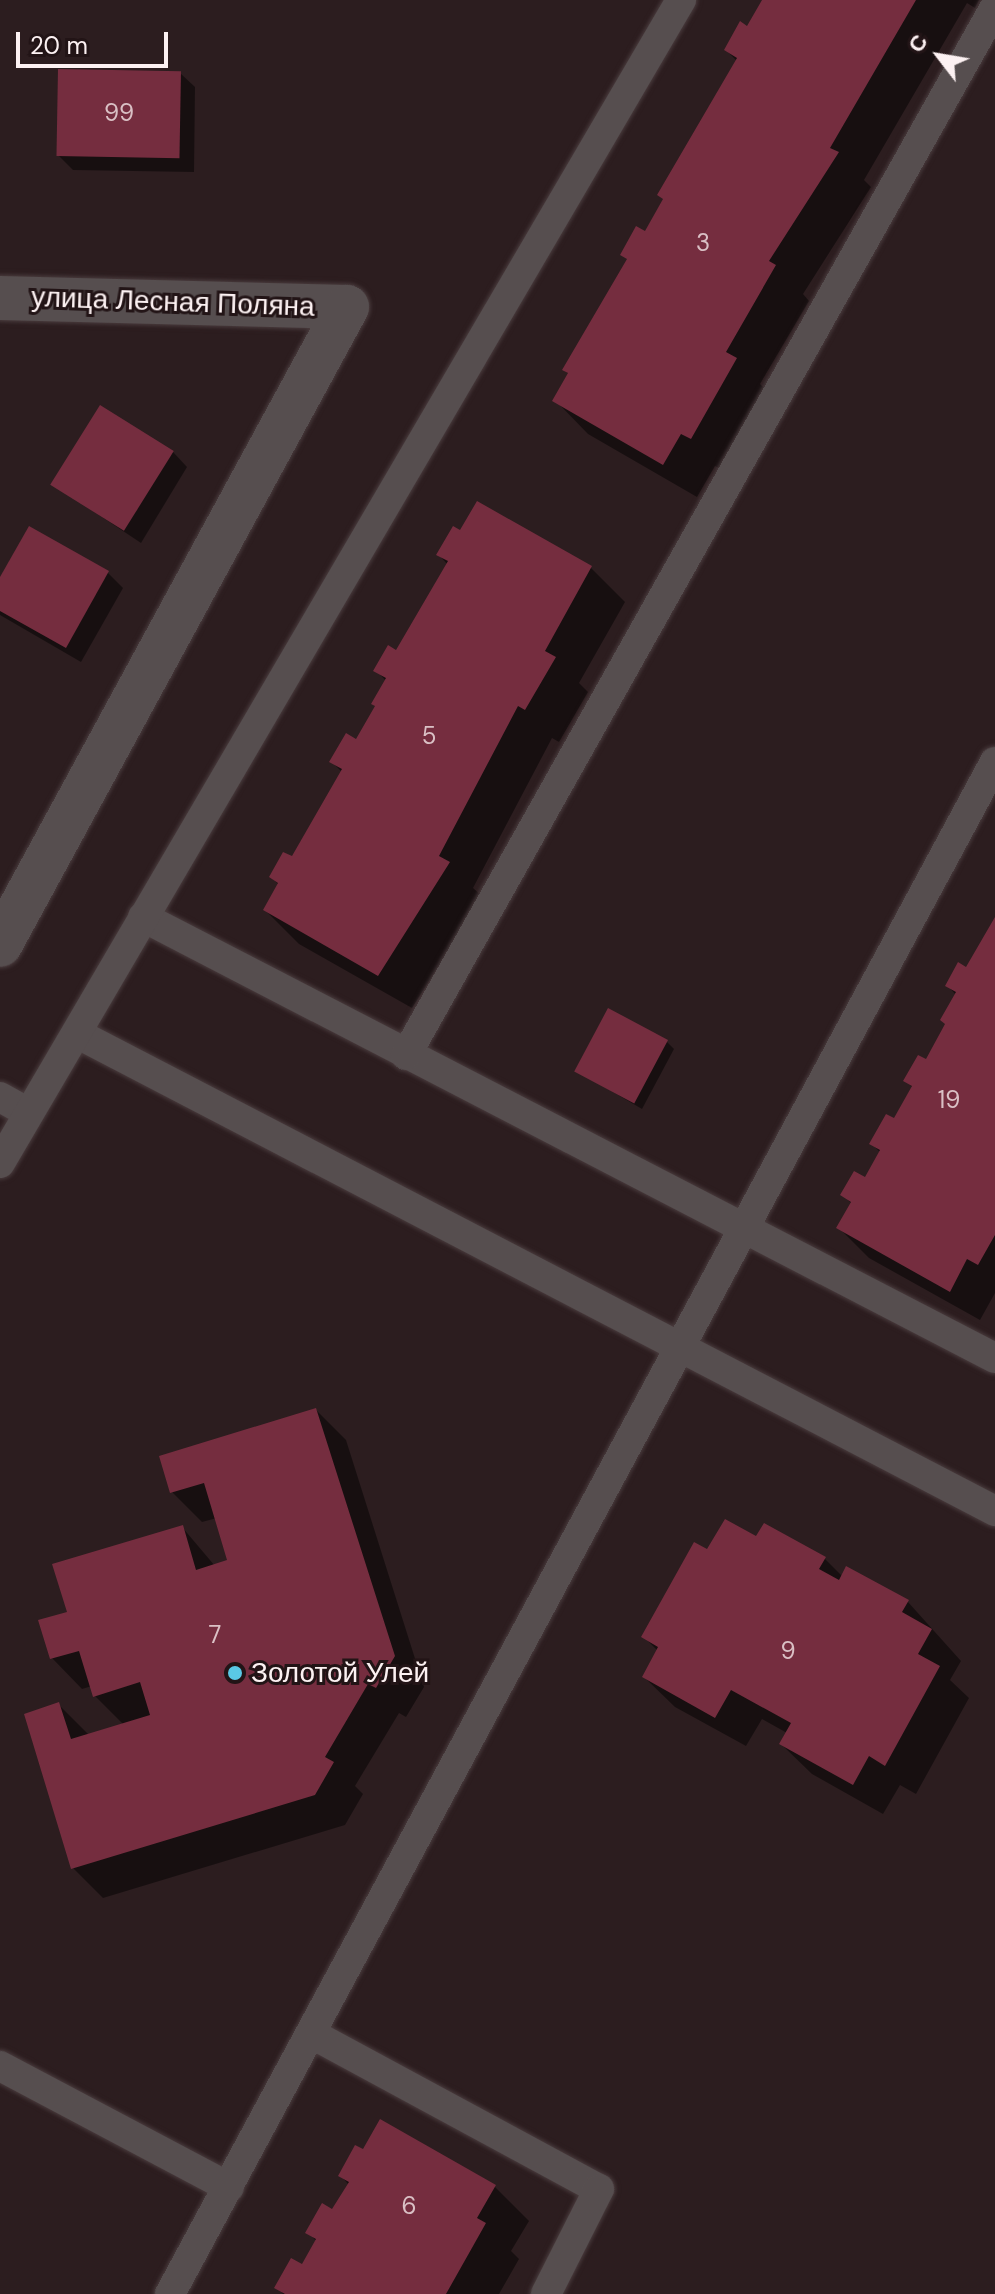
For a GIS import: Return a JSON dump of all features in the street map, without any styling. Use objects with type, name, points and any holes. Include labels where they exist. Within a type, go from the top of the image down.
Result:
[{"type":"street","name":"улица Лесная Поляна","points":[[0,298],[347,307],[0,945]]},
{"type":"lane","points":[[0,1163],[27,1112],[78,1034],[143,917],[681,0]]},
{"type":"lane","points":[[406,1055],[995,7]]},
{"type":"lane","points":[[170,2294],[995,762]]},
{"type":"lane","points":[[143,917],[995,1358]]},
{"type":"lane","points":[[78,1034],[678,1350],[995,1511]]},
{"type":"lane","points":[[0,1097],[27,1112]]},
{"type":"lane","points":[[312,2034],[599,2189],[546,2294]]},
{"type":"lane","points":[[0,2066],[229,2187]]},
{"type":"building","points":[[762,0],[916,0],[830,148],[839,152],[769,261],[776,265],[726,352],[737,358],[691,439],[681,434],[663,465],[552,401],[568,373],[562,370],[627,259],[620,255],[636,226],[645,231],[663,199],[657,195],[737,58],[724,50],[740,21],[747,26]]},
{"type":"building","points":[[58,69],[181,71],[179,158],[56,156]]},
{"type":"building","points":[[100,405],[174,451],[124,531],[50,485]]},
{"type":"building","points":[[477,501],[592,566],[545,651],[556,657],[525,710],[518,706],[439,856],[450,862],[378,976],[263,910],[278,883],[269,877],[283,852],[292,856],[342,769],[329,762],[346,733],[356,739],[375,706],[371,704],[386,678],[373,671],[388,645],[396,650],[448,561],[436,555],[453,526],[460,530]]},
{"type":"building","points":[[29,526],[109,571],[66,648],[0,611],[0,577]]},
{"type":"building","points":[[995,917],[995,1235],[978,1265],[967,1259],[950,1292],[836,1228],[851,1202],[840,1195],[854,1171],[865,1177],[880,1150],[869,1144],[886,1114],[894,1118],[912,1086],[903,1081],[918,1055],[926,1059],[945,1024],[940,1020],[956,992],[945,986],[958,962],[966,967]]},
{"type":"building","points":[[608,1008],[668,1040],[634,1103],[574,1072]]},
{"type":"building","points":[[316,1408],[395,1656],[376,1688],[368,1684],[325,1757],[334,1762],[315,1795],[71,1869],[24,1714],[59,1702],[71,1739],[150,1715],[140,1682],[93,1697],[79,1651],[50,1659],[38,1620],[67,1612],[52,1564],[183,1525],[196,1570],[227,1560],[204,1483],[170,1493],[159,1456]]},
{"type":"building","points":[[725,1519],[756,1536],[764,1523],[826,1557],[819,1569],[839,1580],[846,1566],[909,1600],[902,1612],[932,1629],[918,1654],[940,1666],[885,1766],[869,1756],[853,1785],[779,1744],[791,1723],[731,1690],[715,1718],[642,1677],[658,1647],[641,1637],[694,1542],[707,1549]]},
{"type":"building","points":[[380,2119],[496,2185],[477,2218],[486,2223],[446,2294],[285,2294],[274,2288],[291,2258],[302,2264],[316,2239],[305,2233],[322,2203],[332,2209],[349,2182],[338,2176],[355,2145],[363,2149]]},
{"type":"place","name":"Золотой Улей","points":[[235,1673]]}]
